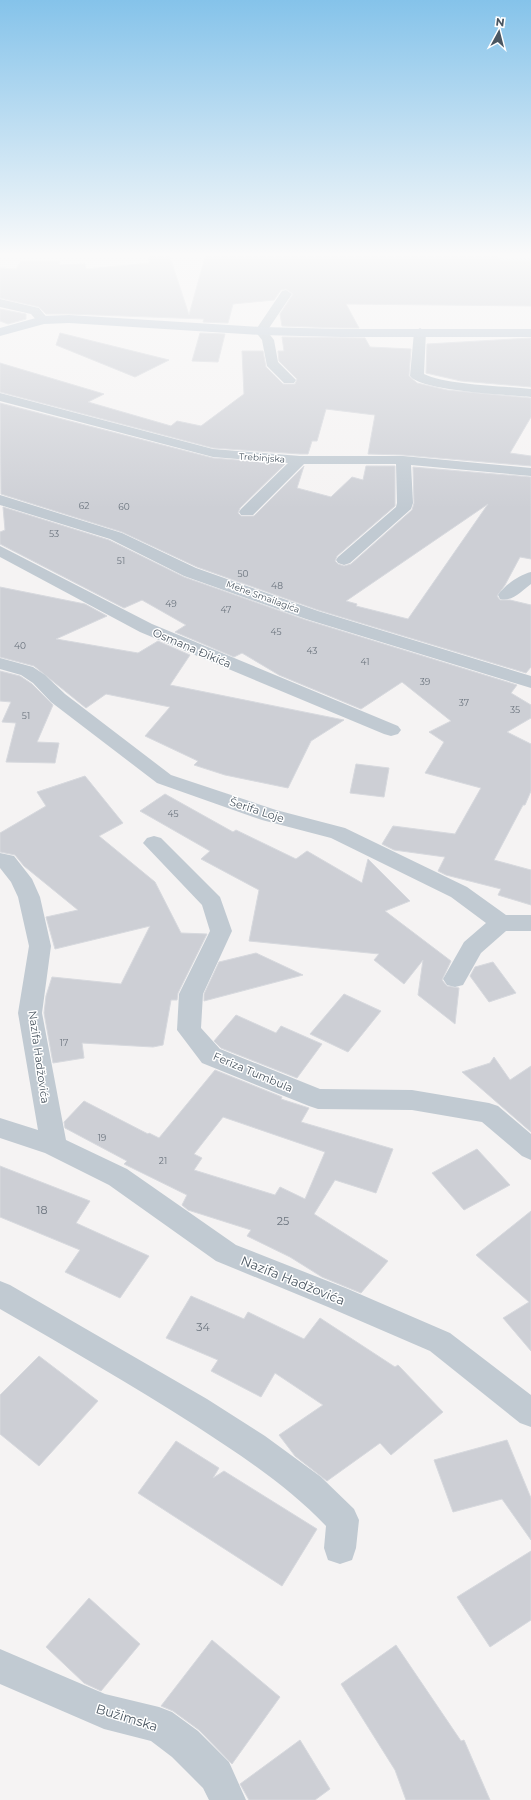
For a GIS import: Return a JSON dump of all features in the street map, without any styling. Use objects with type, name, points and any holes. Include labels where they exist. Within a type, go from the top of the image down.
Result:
[{"type":"street","points":[[268,341],[272,363],[289,380]]},
{"type":"street","points":[[419,341],[417,376],[427,382],[531,394]]},
{"type":"street","name":"Trebinjska","points":[[0,397],[212,453],[300,460],[403,460],[531,472]]},
{"type":"street","points":[[247,512],[300,460]]},
{"type":"street","points":[[344,560],[403,509],[405,502],[403,460]]},
{"type":"street","name":"Mehe Smailagića","points":[[3,505],[116,536],[190,572],[312,615],[531,682]]},
{"type":"street","name":"Osmana Đikića","points":[[0,550],[146,628],[391,730]]},
{"type":"street","points":[[506,595],[531,577]]},
{"type":"street","name":"Šerifa Loje","points":[[0,663],[27,672],[40,679],[58,698],[164,779],[269,815],[338,833],[459,892],[501,923]]},
{"type":"street","name":"Feriza Tumbula","points":[[154,843],[212,902],[220,931],[190,994],[189,1030],[211,1056],[318,1099],[412,1100],[488,1113],[531,1149]]},
{"type":"street","name":"Nazifa Hadžovića","points":[[0,860],[6,861],[21,879],[29,897],[40,946],[30,1013],[54,1146]]},
{"type":"street","points":[[455,979],[472,948],[501,923],[531,923]]},
{"type":"street","name":"Nazifa Hadžovića","points":[[0,1128],[54,1146],[118,1177],[226,1253],[338,1298],[440,1342],[531,1413]]},
{"type":"street","points":[[0,1294],[140,1375],[256,1446],[326,1502],[343,1520],[340,1548]]},
{"type":"street","name":"Bužimska","points":[[0,1666],[104,1711],[159,1725],[184,1744],[216,1775],[228,1800]]},
{"type":"building","points":[[57,341],[92,341],[169,360],[135,377],[56,345]]},
{"type":"building","points":[[198,341],[223,341],[218,362],[192,361]]},
{"type":"building","points":[[283,341],[367,341],[370,347],[411,349],[409,376],[417,383],[447,390],[531,398],[531,417],[510,453],[531,456],[531,466],[403,455],[368,454],[375,415],[326,409],[317,441],[312,441],[308,454],[300,454],[213,448],[0,392],[0,363],[104,394],[88,402],[171,426],[177,421],[201,426],[244,394],[242,351],[263,351],[266,367],[283,384],[295,384],[297,379],[279,361],[278,351],[284,351]]},
{"type":"building","points":[[479,341],[531,341],[531,387],[461,381],[426,373],[427,344]]},
{"type":"building","points":[[0,403],[213,458],[285,464],[240,508],[238,513],[241,516],[254,516],[304,466],[297,488],[331,497],[352,477],[363,480],[366,466],[395,466],[395,506],[337,556],[335,561],[344,566],[351,564],[412,510],[414,503],[413,467],[531,477],[531,559],[520,557],[505,585],[497,596],[500,600],[510,600],[531,605],[531,667],[526,673],[318,610],[197,567],[122,532],[1,494]],"holes":[[[488,504],[408,619],[356,606],[357,604],[346,601]]]},
{"type":"building","points":[[3,507],[109,540],[184,577],[306,620],[517,685],[511,693],[531,705],[531,718],[507,732],[531,744],[531,791],[525,805],[523,805],[494,860],[531,870],[531,905],[498,895],[501,889],[446,875],[438,871],[445,857],[394,850],[382,844],[393,826],[455,834],[481,788],[425,773],[444,742],[429,732],[451,721],[402,682],[361,709],[279,675],[242,653],[234,657],[175,632],[186,625],[142,600],[124,608],[0,544],[0,532],[5,530]]},
{"type":"building","points":[[0,587],[85,604],[107,616],[56,639],[138,653],[158,641],[190,655],[170,685],[344,720],[311,741],[288,788],[225,775],[194,765],[198,761],[145,736],[170,707],[106,694],[86,708],[34,666],[0,657]]},
{"type":"building","points":[[0,671],[20,676],[32,684],[53,705],[37,742],[59,743],[55,763],[6,762],[16,723],[2,722],[11,702],[0,701]]},
{"type":"building","points":[[356,764],[389,768],[384,797],[350,793]]},
{"type":"building","points":[[85,776],[123,823],[99,836],[155,882],[181,933],[207,934],[178,993],[177,1000],[171,1000],[163,1045],[153,1047],[82,1043],[84,1058],[53,1063],[44,1013],[46,996],[52,977],[121,984],[150,926],[55,949],[46,917],[78,910],[24,866],[15,855],[0,852],[0,833],[46,806],[37,792]]},
{"type":"building","points":[[165,794],[233,832],[236,830],[296,859],[307,851],[362,883],[368,859],[410,901],[385,911],[451,961],[442,980],[447,986],[459,988],[455,1024],[418,995],[423,960],[404,984],[374,960],[379,954],[249,941],[259,890],[201,859],[210,851],[140,811]]},
{"type":"building","points":[[256,953],[303,975],[204,1001],[204,994],[219,962]]},
{"type":"building","points":[[493,962],[516,993],[489,1002],[470,976],[475,967]]},
{"type":"building","points":[[344,994],[381,1011],[348,1052],[310,1034]]},
{"type":"building","points":[[236,1015],[276,1033],[281,1026],[322,1044],[297,1078],[221,1048],[214,1041]]},
{"type":"building","points":[[494,1057],[510,1080],[531,1066],[531,1132],[462,1072],[490,1063]]},
{"type":"building","points":[[215,1070],[282,1097],[281,1099],[309,1108],[301,1122],[393,1149],[376,1193],[335,1180],[314,1214],[388,1261],[361,1293],[322,1277],[290,1257],[247,1236],[251,1230],[188,1210],[182,1205],[187,1195],[124,1164],[127,1161],[65,1128],[64,1122],[84,1101],[148,1134],[149,1133],[159,1138]],"holes":[[[223,1117],[325,1152],[305,1199],[280,1187],[275,1195],[194,1170],[202,1158],[194,1154]]]},
{"type":"building","points":[[477,1149],[510,1185],[464,1210],[432,1173]]},
{"type":"building","points":[[0,1166],[90,1201],[76,1223],[149,1256],[120,1298],[65,1272],[80,1250],[0,1217]]},
{"type":"building","points":[[531,1211],[531,1351],[503,1318],[529,1302],[476,1255]]},
{"type":"building","points":[[191,1296],[244,1319],[248,1312],[304,1339],[320,1318],[395,1367],[398,1365],[443,1412],[391,1455],[380,1443],[327,1481],[295,1456],[279,1435],[323,1405],[275,1373],[261,1397],[211,1371],[218,1360],[166,1338]]},
{"type":"building","points":[[39,1356],[98,1401],[39,1466],[0,1434],[0,1395]]},
{"type":"building","points":[[507,1440],[531,1498],[531,1540],[502,1499],[453,1512],[434,1460]]},
{"type":"building","points":[[176,1441],[219,1468],[213,1478],[224,1471],[317,1529],[282,1586],[138,1493]]},
{"type":"building","points":[[531,1551],[531,1620],[490,1647],[457,1597]]},
{"type":"building","points":[[89,1598],[140,1644],[101,1691],[84,1683],[46,1647]]},
{"type":"building","points":[[212,1640],[280,1697],[232,1764],[199,1730],[173,1711],[161,1706]]},
{"type":"building","points":[[396,1645],[461,1741],[464,1740],[490,1800],[406,1800],[395,1770],[341,1684]]},
{"type":"building","points":[[300,1740],[330,1789],[315,1800],[249,1800],[240,1784]]}]
